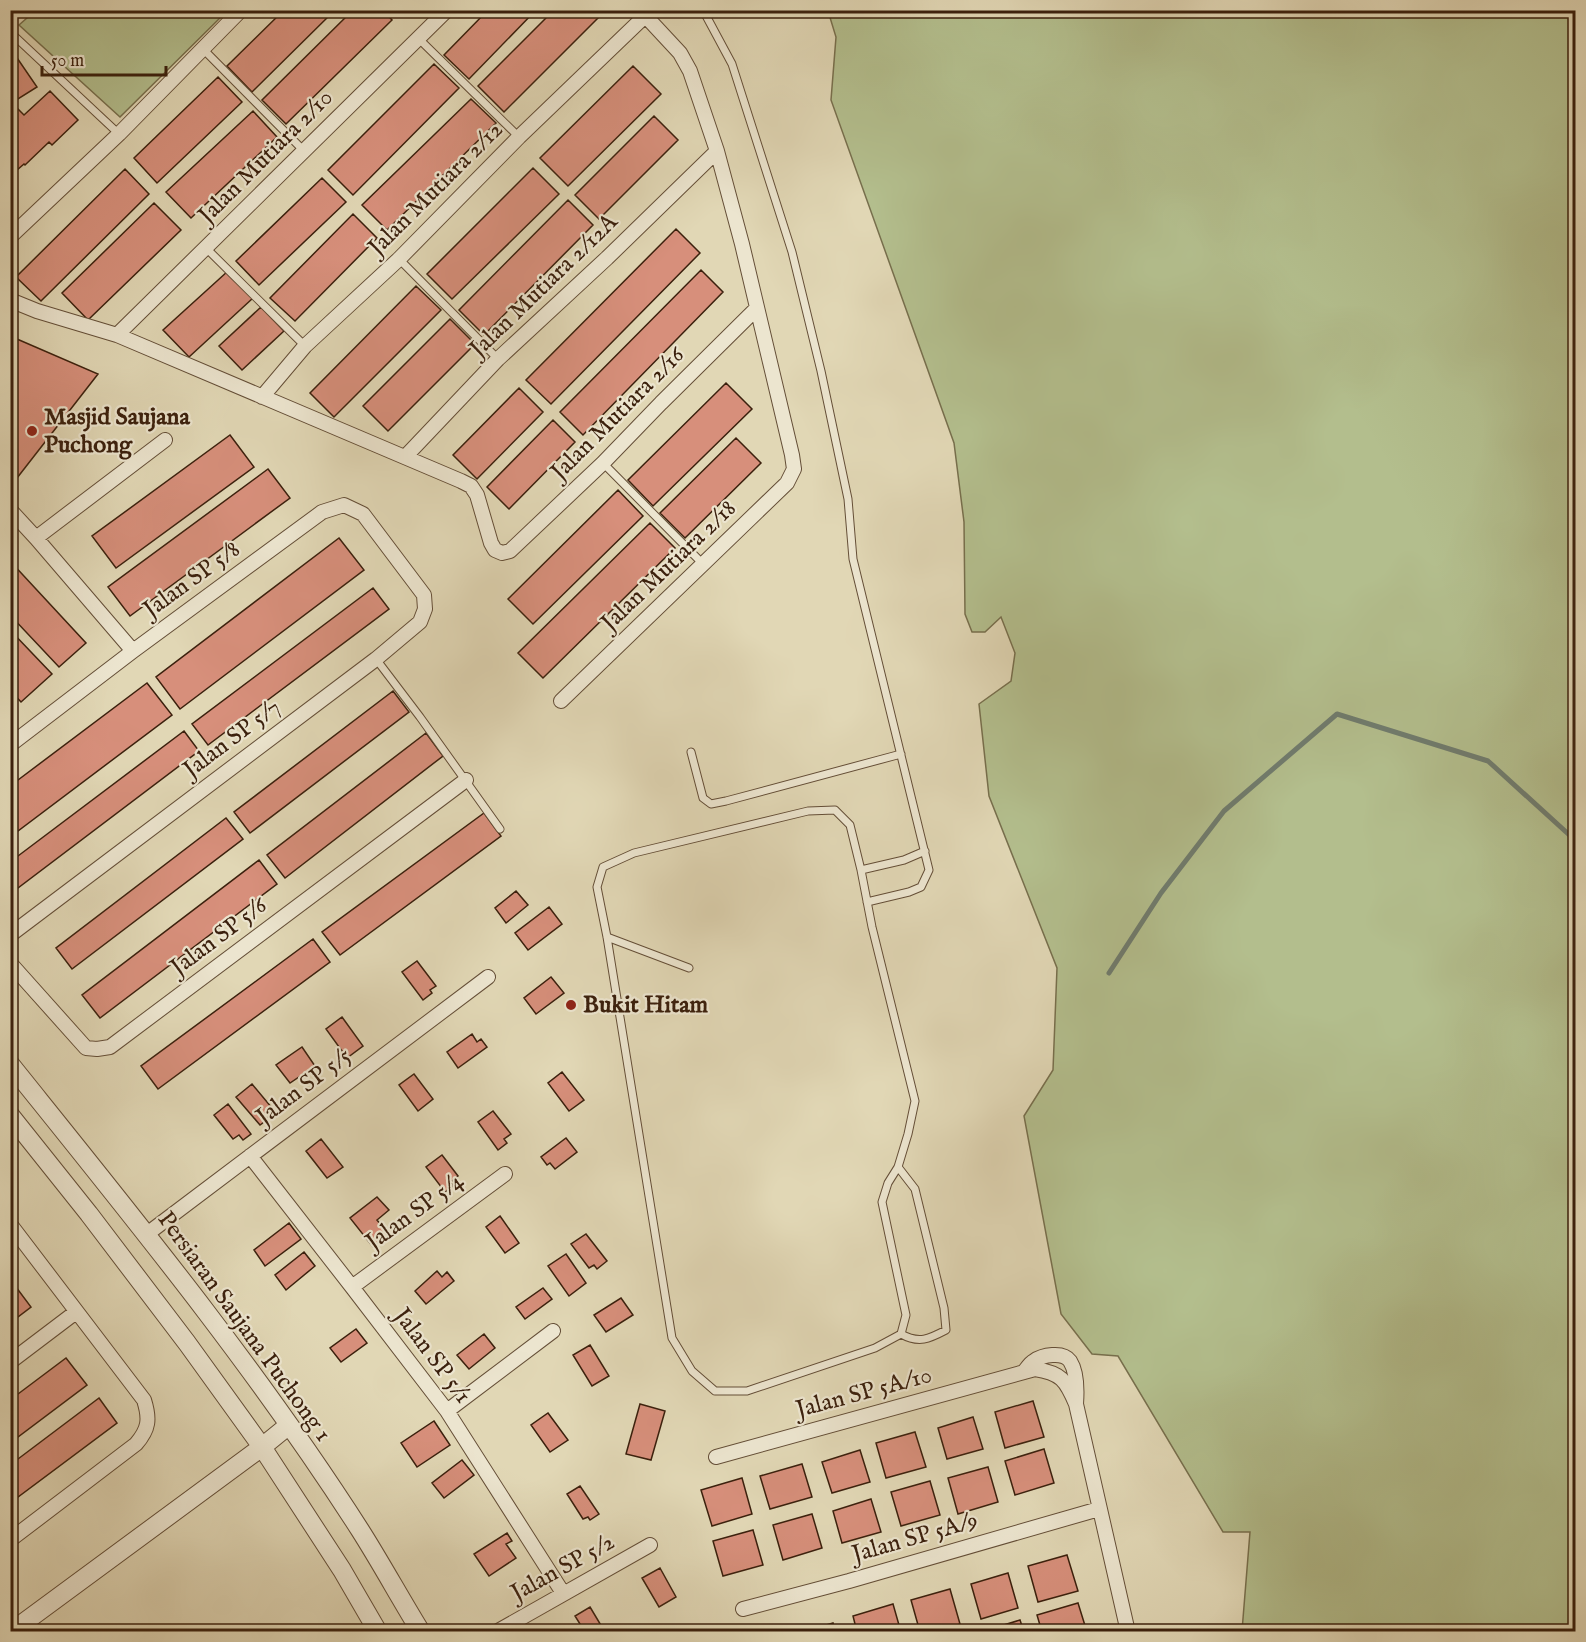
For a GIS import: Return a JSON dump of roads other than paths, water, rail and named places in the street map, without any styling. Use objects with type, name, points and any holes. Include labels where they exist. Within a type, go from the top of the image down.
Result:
[{"type":"street","points":[[10,237],[119,134],[241,10]]},
{"type":"street","name":"Jalan Mutiara 2/10","points":[[117,335],[447,10]]},
{"type":"street","points":[[642,13],[680,53],[690,71],[717,150],[757,308]]},
{"type":"street","name":"Jalan Mutiara 2/12","points":[[262,397],[305,346],[399,259],[642,13]]},
{"type":"street","name":"Jalan Mutiara 2/12A","points":[[405,457],[498,359],[607,258],[717,150]]},
{"type":"street","points":[[10,300],[117,335],[405,457]]},
{"type":"street","name":"Jalan Mutiara 2/18","points":[[561,701],[787,483],[794,468],[792,455],[757,308]]},
{"type":"street","name":"Jalan Mutiara 2/16","points":[[405,457],[471,486],[477,495],[495,550],[502,553],[510,551],[603,464],[757,308]]},
{"type":"street","points":[[36,538],[165,440]]},
{"type":"street","name":"Jalan SP 5/8","points":[[12,740],[322,512],[344,506],[363,514],[396,558]]},
{"type":"street","points":[[12,512],[133,651]]},
{"type":"street","name":"Jalan SP 5/7","points":[[10,935],[376,659],[420,622],[425,609],[424,595],[396,558]]},
{"type":"street","name":"Jalan SP 5/6","points":[[10,963],[86,1047],[97,1049],[110,1047],[466,780]]},
{"type":"street","name":"Jalan SP 5/5","points":[[147,1234],[488,977]]},
{"type":"street","name":"Persiaran Saujana Puchong 1","points":[[10,1064],[147,1234],[289,1425],[360,1530],[421,1632]]},
{"type":"street","points":[[10,1115],[166,1315],[262,1447],[342,1570],[378,1632]]},
{"type":"street","name":"Jalan SP 5/1","points":[[250,1156],[447,1411],[563,1593]]},
{"type":"street","name":"Jalan SP 5/4","points":[[352,1287],[505,1174]]},
{"type":"street","points":[[10,1224],[144,1400],[147,1412],[144,1435],[135,1444],[10,1540]]},
{"type":"street","points":[[10,1362],[76,1312]]},
{"type":"street","points":[[447,1411],[553,1331]]},
{"type":"street","points":[[1024,1372],[1034,1360],[1050,1355],[1065,1356],[1069,1360],[1074,1376],[1077,1391],[1076,1404]]},
{"type":"street","points":[[1024,1372],[1035,1369],[1051,1371],[1059,1376],[1067,1386],[1076,1404],[1128,1632]]},
{"type":"street","name":"Jalan SP 5A/10","points":[[716,1457],[1024,1372]]},
{"type":"street","points":[[11,1632],[289,1425]]},
{"type":"street","name":"Jalan SP 5A/9","points":[[743,1609],[1099,1509]]},
{"type":"street","name":"Jalan SP 5/2","points":[[498,1630],[650,1545]]},
{"type":"lane","points":[[703,10],[732,64],[792,252],[821,371],[848,499],[853,559],[930,870],[921,887],[867,902]]},
{"type":"lane","points":[[10,32],[119,134]]},
{"type":"lane","points":[[418,38],[519,137]]},
{"type":"lane","points":[[204,50],[304,152]]},
{"type":"lane","points":[[206,248],[305,346]]},
{"type":"lane","points":[[399,259],[498,359]]},
{"type":"lane","points":[[603,464],[703,564]]},
{"type":"lane","points":[[376,659],[500,829]]},
{"type":"lane","points":[[691,752],[703,798],[711,804],[901,754]]},
{"type":"lane","points":[[836,810],[850,825],[861,870],[872,927],[915,1101],[898,1167],[888,1184],[882,1202],[906,1315],[901,1334],[875,1348],[747,1391],[715,1391],[692,1371],[672,1338],[607,937],[597,888],[603,867],[634,853],[808,812],[836,810]]},
{"type":"lane","points":[[861,870],[904,860],[925,851]]},
{"type":"lane","points":[[607,937],[689,968]]},
{"type":"lane","points":[[898,1167],[915,1189],[944,1308],[946,1330],[931,1338],[912,1340],[901,1334]]},
{"type":"waterway","points":[[1109,973],[1161,893],[1224,811],[1337,714],[1488,761],[1576,841]]},
{"type":"place","name":"Masjid Saujana Puchong","points":[[32,431]]},
{"type":"place","name":"Bukit Hitam","points":[[571,1005]]}]
